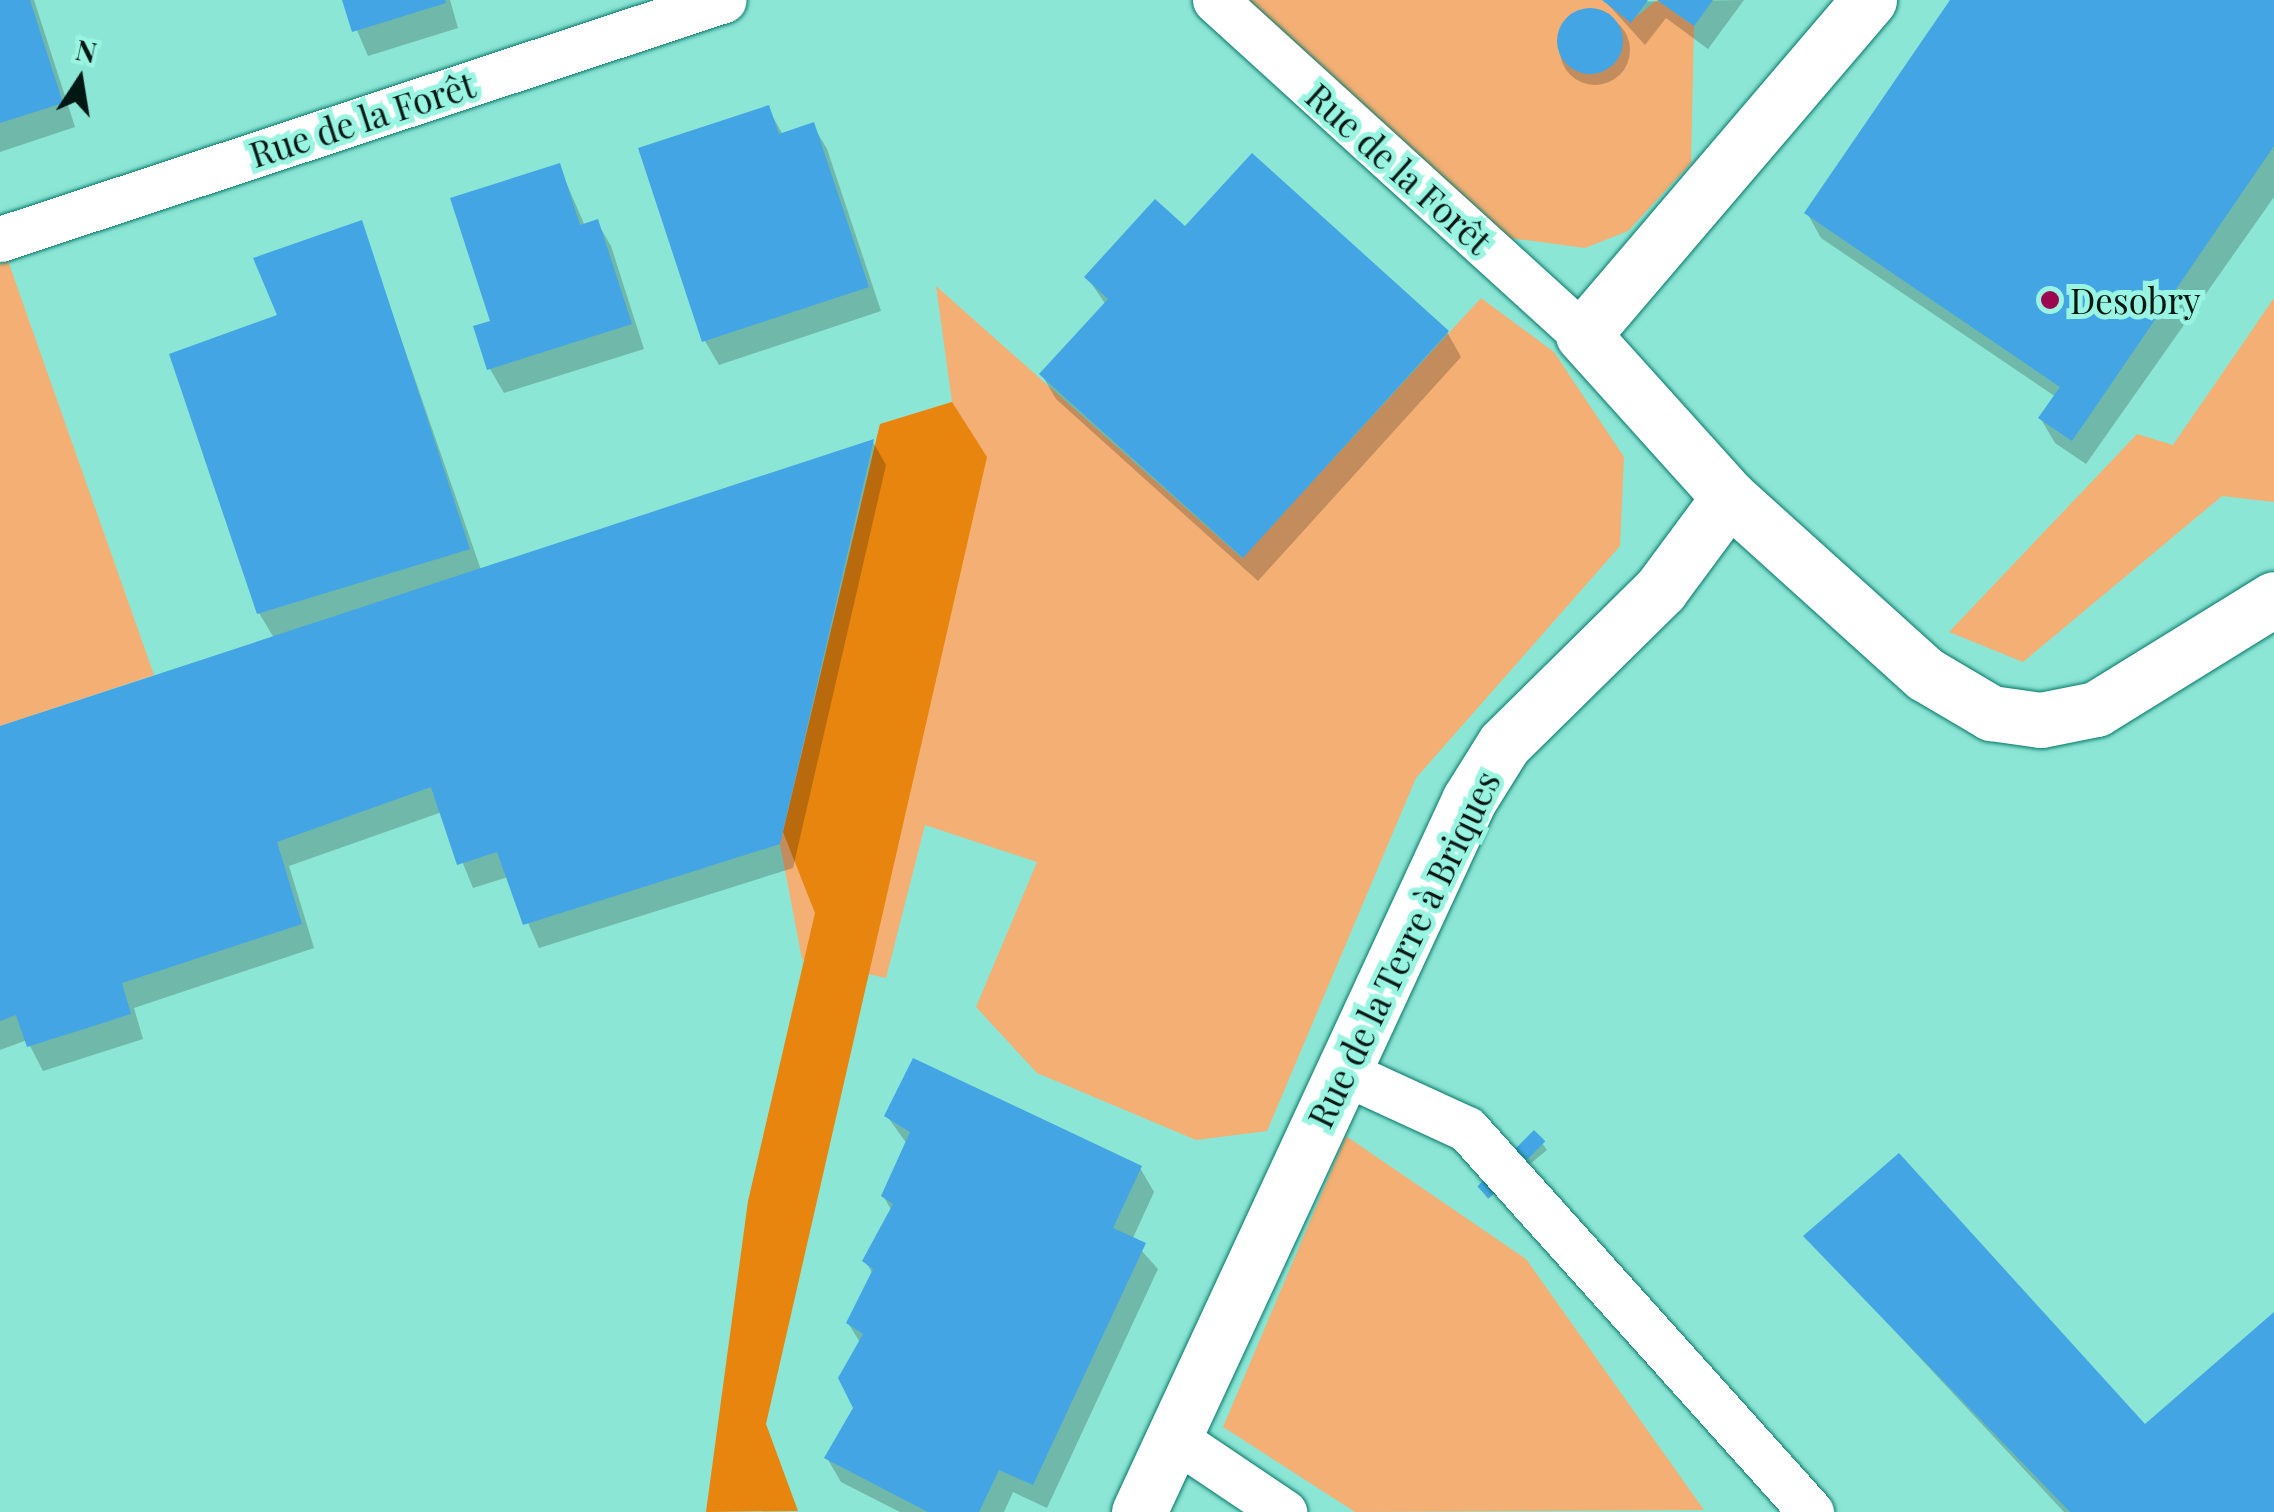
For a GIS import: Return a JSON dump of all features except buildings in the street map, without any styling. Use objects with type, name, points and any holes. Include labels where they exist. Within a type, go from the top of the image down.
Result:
[{"type":"main road","points":[[1869,0],[1583,335],[1729,498],[1925,674],[1991,712],[2041,720],[2096,710],[2274,599]]},
{"type":"main road","name":"Rue de la Terre à Briques","points":[[1139,1512],[1468,800],[1504,744],[1661,589],[1729,498]]},
{"type":"street","name":"Rue de la Forêt","points":[[0,238],[724,0]]},
{"type":"street","name":"Rue de la Forêt","points":[[1215,0],[1583,335]]},
{"type":"street","points":[[1342,1072],[1467,1129],[1811,1512]]},
{"type":"street","points":[[1174,1438],[1284,1512]]},
{"type":"shaded area","points":[[1247,0],[1604,0],[1630,22],[1657,0],[1694,26],[1691,163],[1628,231],[1585,248],[1495,236]]},
{"type":"shaded area","points":[[8,261],[154,675],[0,726],[0,264]]},
{"type":"shaded area","points":[[936,286],[1242,558],[1481,298],[1554,352],[1624,457],[1620,546],[1416,778],[1267,1131],[1196,1140],[1037,1073],[976,1007],[1037,862],[925,825],[886,978],[802,959],[780,844],[880,424],[952,402]]},
{"type":"shaded area","points":[[2274,298],[2274,502],[2222,496],[2023,662],[1949,632],[2137,434],[2173,445]]},
{"type":"shaded area","points":[[952,402],[987,457],[766,1424],[798,1511],[706,1512],[748,1201],[815,913],[783,832],[880,424]]},
{"type":"shaded area","points":[[1346,1136],[1526,1259],[1704,1510],[1355,1512],[1223,1427]]},
{"type":"place","name":"Desobry","points":[[2050,300]]}]
